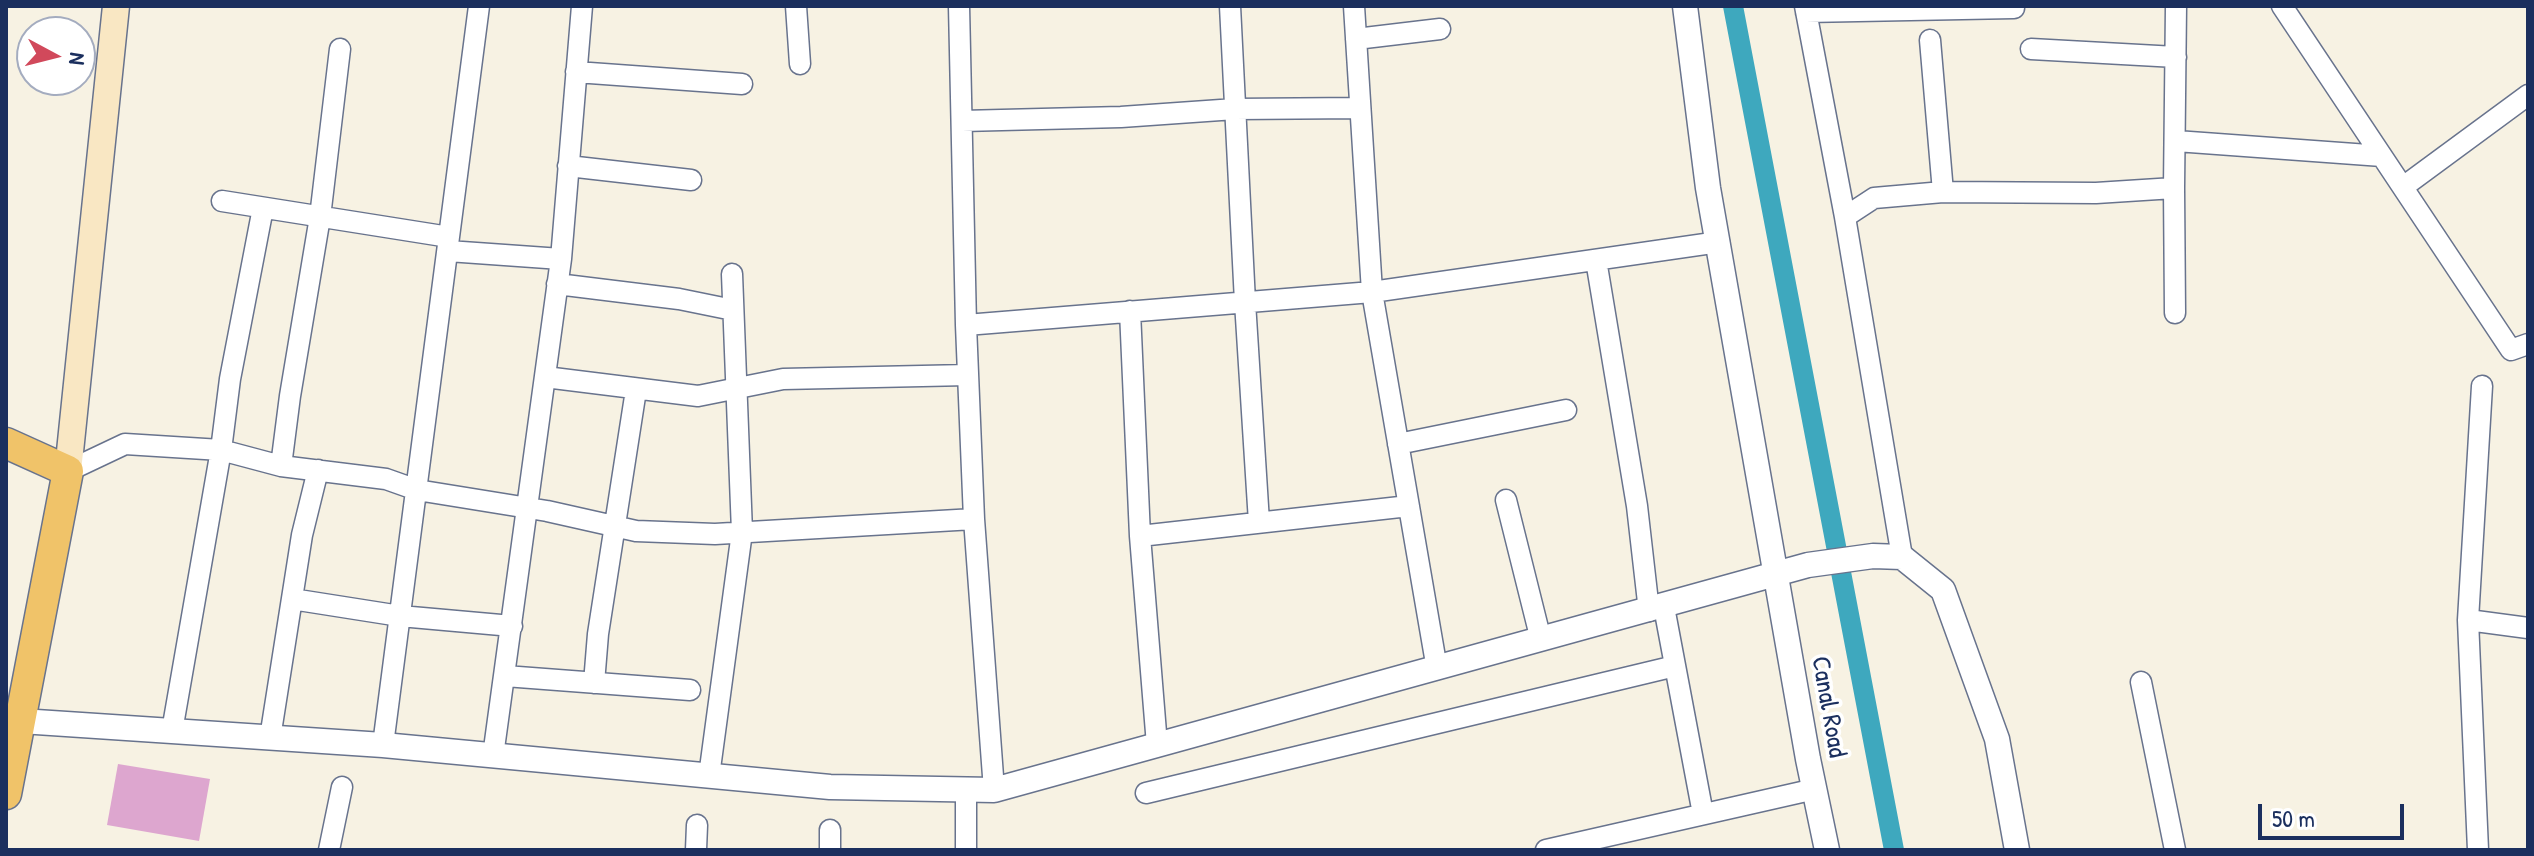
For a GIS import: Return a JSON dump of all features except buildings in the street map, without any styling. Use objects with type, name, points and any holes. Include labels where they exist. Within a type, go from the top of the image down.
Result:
[{"type":"main road","points":[[6,794],[68,471],[116,6]]},
{"type":"main road","points":[[6,443],[68,471]]},
{"type":"street","points":[[383,745],[479,6]]},
{"type":"street","points":[[493,756],[561,259],[582,6]]},
{"type":"street","points":[[796,6],[800,64]]},
{"type":"street","points":[[959,6],[974,519],[994,790]]},
{"type":"street","points":[[1230,6],[1259,522]]},
{"type":"street","points":[[1354,6],[1372,292],[1437,669]]},
{"type":"street","name":"Canal Road","points":[[1685,6],[1708,188],[1827,850]]},
{"type":"street","points":[[2175,313],[2176,6]]},
{"type":"street","points":[[2282,6],[2511,350],[2528,344]]},
{"type":"street","points":[[1902,557],[1845,217],[1805,9],[2014,8]]},
{"type":"street","points":[[1356,39],[1440,29]]},
{"type":"street","points":[[1930,40],[1943,192]]},
{"type":"street","points":[[281,466],[320,217],[340,49]]},
{"type":"street","points":[[2031,49],[2176,57]]},
{"type":"street","points":[[576,72],[742,84]]},
{"type":"street","points":[[2403,187],[2528,95]]},
{"type":"street","points":[[962,121],[1121,117],[1235,109],[1360,108]]},
{"type":"street","points":[[2176,141],[2382,156]]},
{"type":"street","points":[[568,166],[691,180]]},
{"type":"street","points":[[1845,217],[1874,198],[1943,192],[2096,193],[2174,188]]},
{"type":"street","points":[[222,201],[320,217],[449,244],[561,259]]},
{"type":"street","points":[[172,731],[221,450],[230,379],[263,208]]},
{"type":"street","points":[[966,325],[1372,292],[1719,242]]},
{"type":"street","points":[[1596,260],[1637,506],[1657,609],[1675,666],[1703,814]]},
{"type":"street","points":[[709,776],[742,532],[732,274]]},
{"type":"street","points":[[557,284],[679,299],[733,310]]},
{"type":"street","points":[[1130,311],[1140,536],[1157,745]]},
{"type":"street","points":[[545,377],[698,396],[783,379],[968,375]]},
{"type":"street","points":[[2478,850],[2468,620],[2482,386]]},
{"type":"street","points":[[594,683],[598,634],[636,390]]},
{"type":"street","points":[[1398,444],[1566,410]]},
{"type":"street","points":[[68,471],[125,444],[221,450],[281,466],[386,479],[417,490],[528,508],[636,531],[742,532],[974,519]]},
{"type":"street","points":[[270,738],[302,535],[318,470]]},
{"type":"street","points":[[1506,500],[1541,640]]},
{"type":"street","points":[[1140,536],[1409,506]]},
{"type":"street","points":[[21,721],[383,745],[830,787],[994,790],[1808,565],[1873,556],[1902,557],[1943,590],[1997,739],[2017,850]]},
{"type":"street","points":[[292,599],[400,616],[512,626]]},
{"type":"street","points":[[2468,620],[2528,628]]},
{"type":"street","points":[[1146,793],[1675,666]]},
{"type":"street","points":[[505,676],[690,690]]},
{"type":"street","points":[[2141,682],[2175,850]]},
{"type":"street","points":[[329,850],[342,787]]},
{"type":"street","points":[[1546,850],[1815,789]]},
{"type":"street","points":[[966,790],[966,850]]},
{"type":"street","points":[[696,850],[697,825]]},
{"type":"waterway","points":[[1733,6],[1894,850]]}]
